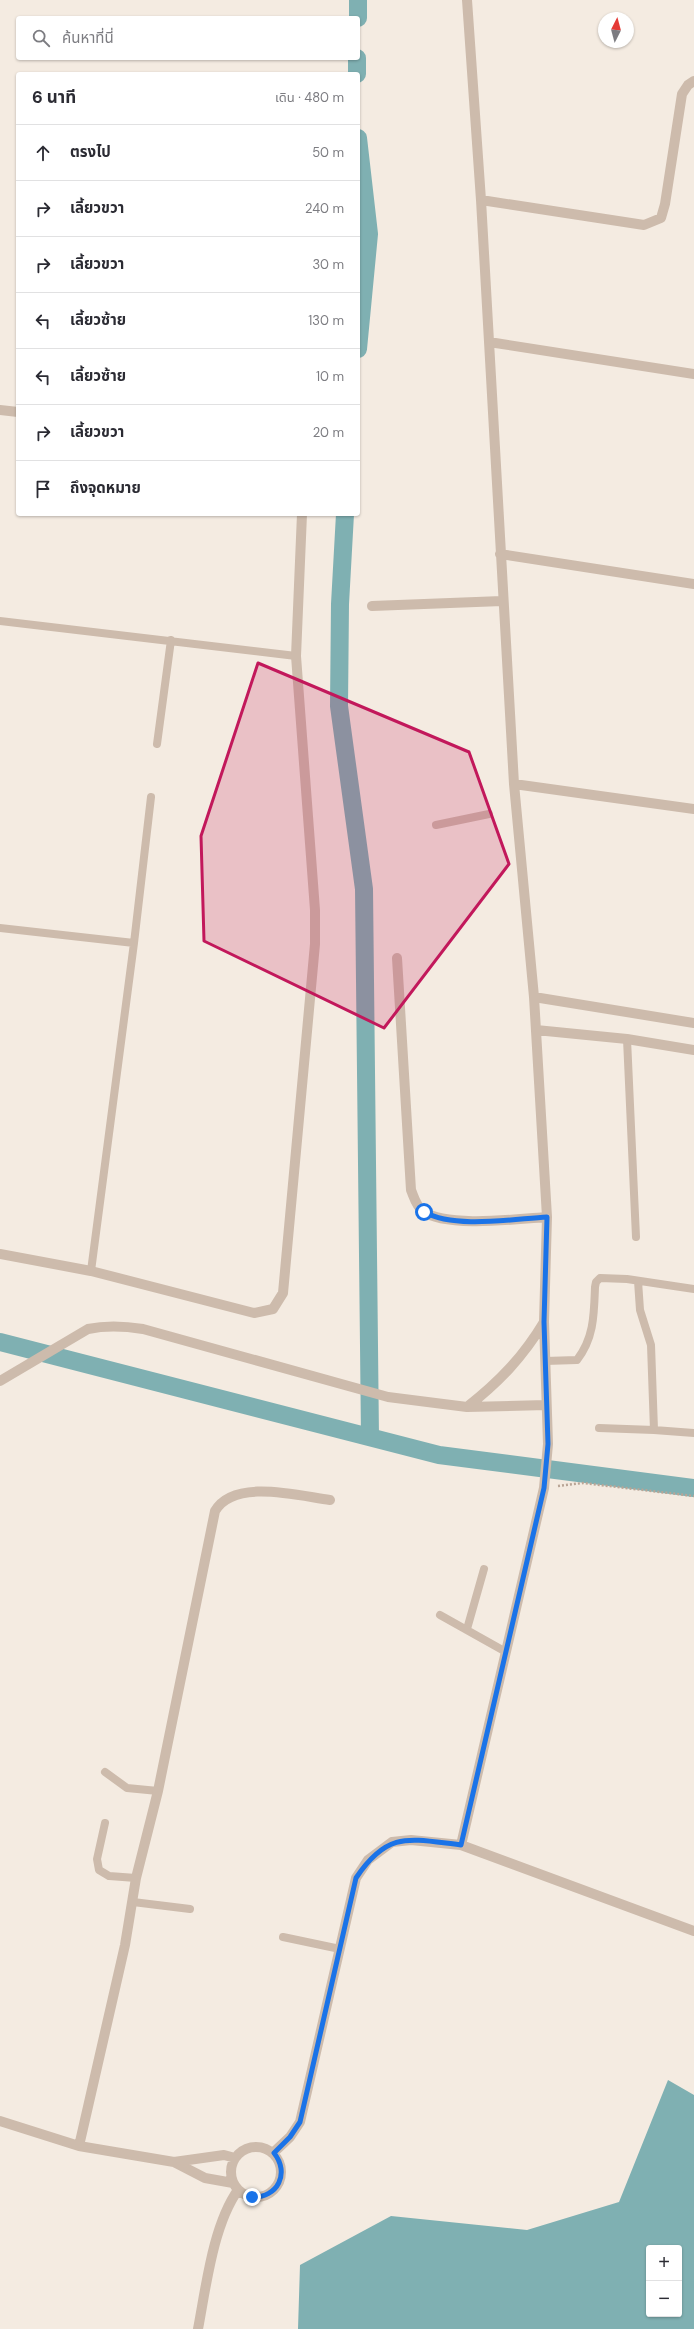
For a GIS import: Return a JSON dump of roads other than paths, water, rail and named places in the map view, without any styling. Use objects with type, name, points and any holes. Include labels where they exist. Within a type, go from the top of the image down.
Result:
[{"type":"street","points":[[461,1845],[544,1488],[548,1444],[544,1322],[547,1217],[534,997],[514,812],[514,784],[502,601],[481,200],[467,0]]},
{"type":"street","points":[[481,200],[644,225],[655,222],[661,218],[665,204],[682,94],[688,85],[694,81]]},
{"type":"street","points":[[489,342],[694,374]]},
{"type":"street","points":[[0,410],[16,412]]},
{"type":"street","points":[[0,1254],[91,1271],[254,1313],[273,1309],[283,1293],[316,944],[315,910],[296,656],[302,516]]},
{"type":"street","points":[[500,554],[694,584]]},
{"type":"street","points":[[372,606],[502,601]]},
{"type":"street","points":[[514,784],[694,809]]},
{"type":"street","points":[[396,958],[410,1182],[411,1190],[418,1207],[434,1218],[473,1221],[547,1217]]},
{"type":"street","points":[[534,997],[694,1023]]},
{"type":"street","points":[[536,1030],[627,1039],[694,1050]]},
{"type":"street","points":[[468,1407],[494,1386],[510,1370],[529,1348],[544,1322]]},
{"type":"street","points":[[0,1381],[88,1329],[103,1326],[143,1329],[388,1397],[468,1407],[546,1405]]},
{"type":"street","points":[[79,2146],[133,1902],[136,1878],[158,1791],[215,1511],[219,1504],[243,1492],[260,1491],[330,1500]]},
{"type":"street","points":[[274,2153],[290,2137],[300,2122],[356,1878],[368,1860],[392,1842],[411,1840],[461,1845],[694,1930]]},
{"type":"street","points":[[0,2121],[79,2146],[174,2162],[224,2155],[235,2158]]},
{"type":"street","points":[[174,2162],[205,2178],[235,2186],[244,2195],[256,2198],[268,2195],[274,2191],[282,2177],[282,2168],[274,2153],[258,2146],[241,2152],[235,2158],[231,2170],[235,2186],[227,2204],[213,2256],[198,2329]]},
{"type":"lane","points":[[0,621],[172,640],[296,656]]},
{"type":"lane","points":[[157,744],[172,640]]},
{"type":"lane","points":[[91,1271],[134,943],[151,797]]},
{"type":"lane","points":[[436,825],[489,814]]},
{"type":"lane","points":[[0,928],[134,943]]},
{"type":"lane","points":[[627,1039],[636,1237]]},
{"type":"lane","points":[[545,1361],[577,1360],[581,1355],[593,1329],[595,1287],[596,1282],[600,1278],[638,1281],[694,1289]]},
{"type":"lane","points":[[638,1281],[640,1310],[651,1345],[654,1430]]},
{"type":"lane","points":[[599,1428],[694,1433]]},
{"type":"lane","points":[[467,1629],[484,1569]]},
{"type":"lane","points":[[440,1615],[506,1652]]},
{"type":"lane","points":[[105,1772],[127,1788],[158,1791]]},
{"type":"lane","points":[[105,1823],[97,1859],[99,1870],[109,1876],[136,1878]]},
{"type":"lane","points":[[133,1902],[190,1909]]},
{"type":"lane","points":[[283,1937],[340,1949]]},
{"type":"water","points":[[668,2080],[694,2095],[694,2329],[298,2329],[300,2265],[391,2216],[527,2230],[619,2202]]},
{"type":"waterway","points":[[358,0],[358,16]]},
{"type":"waterway","points":[[357,60],[357,72]]},
{"type":"waterway","points":[[360,155],[369,234],[360,328]]},
{"type":"waterway","points":[[345,516],[340,604],[339,706],[364,889],[370,1437]]},
{"type":"waterway","points":[[0,1342],[439,1455],[694,1488]]}]
